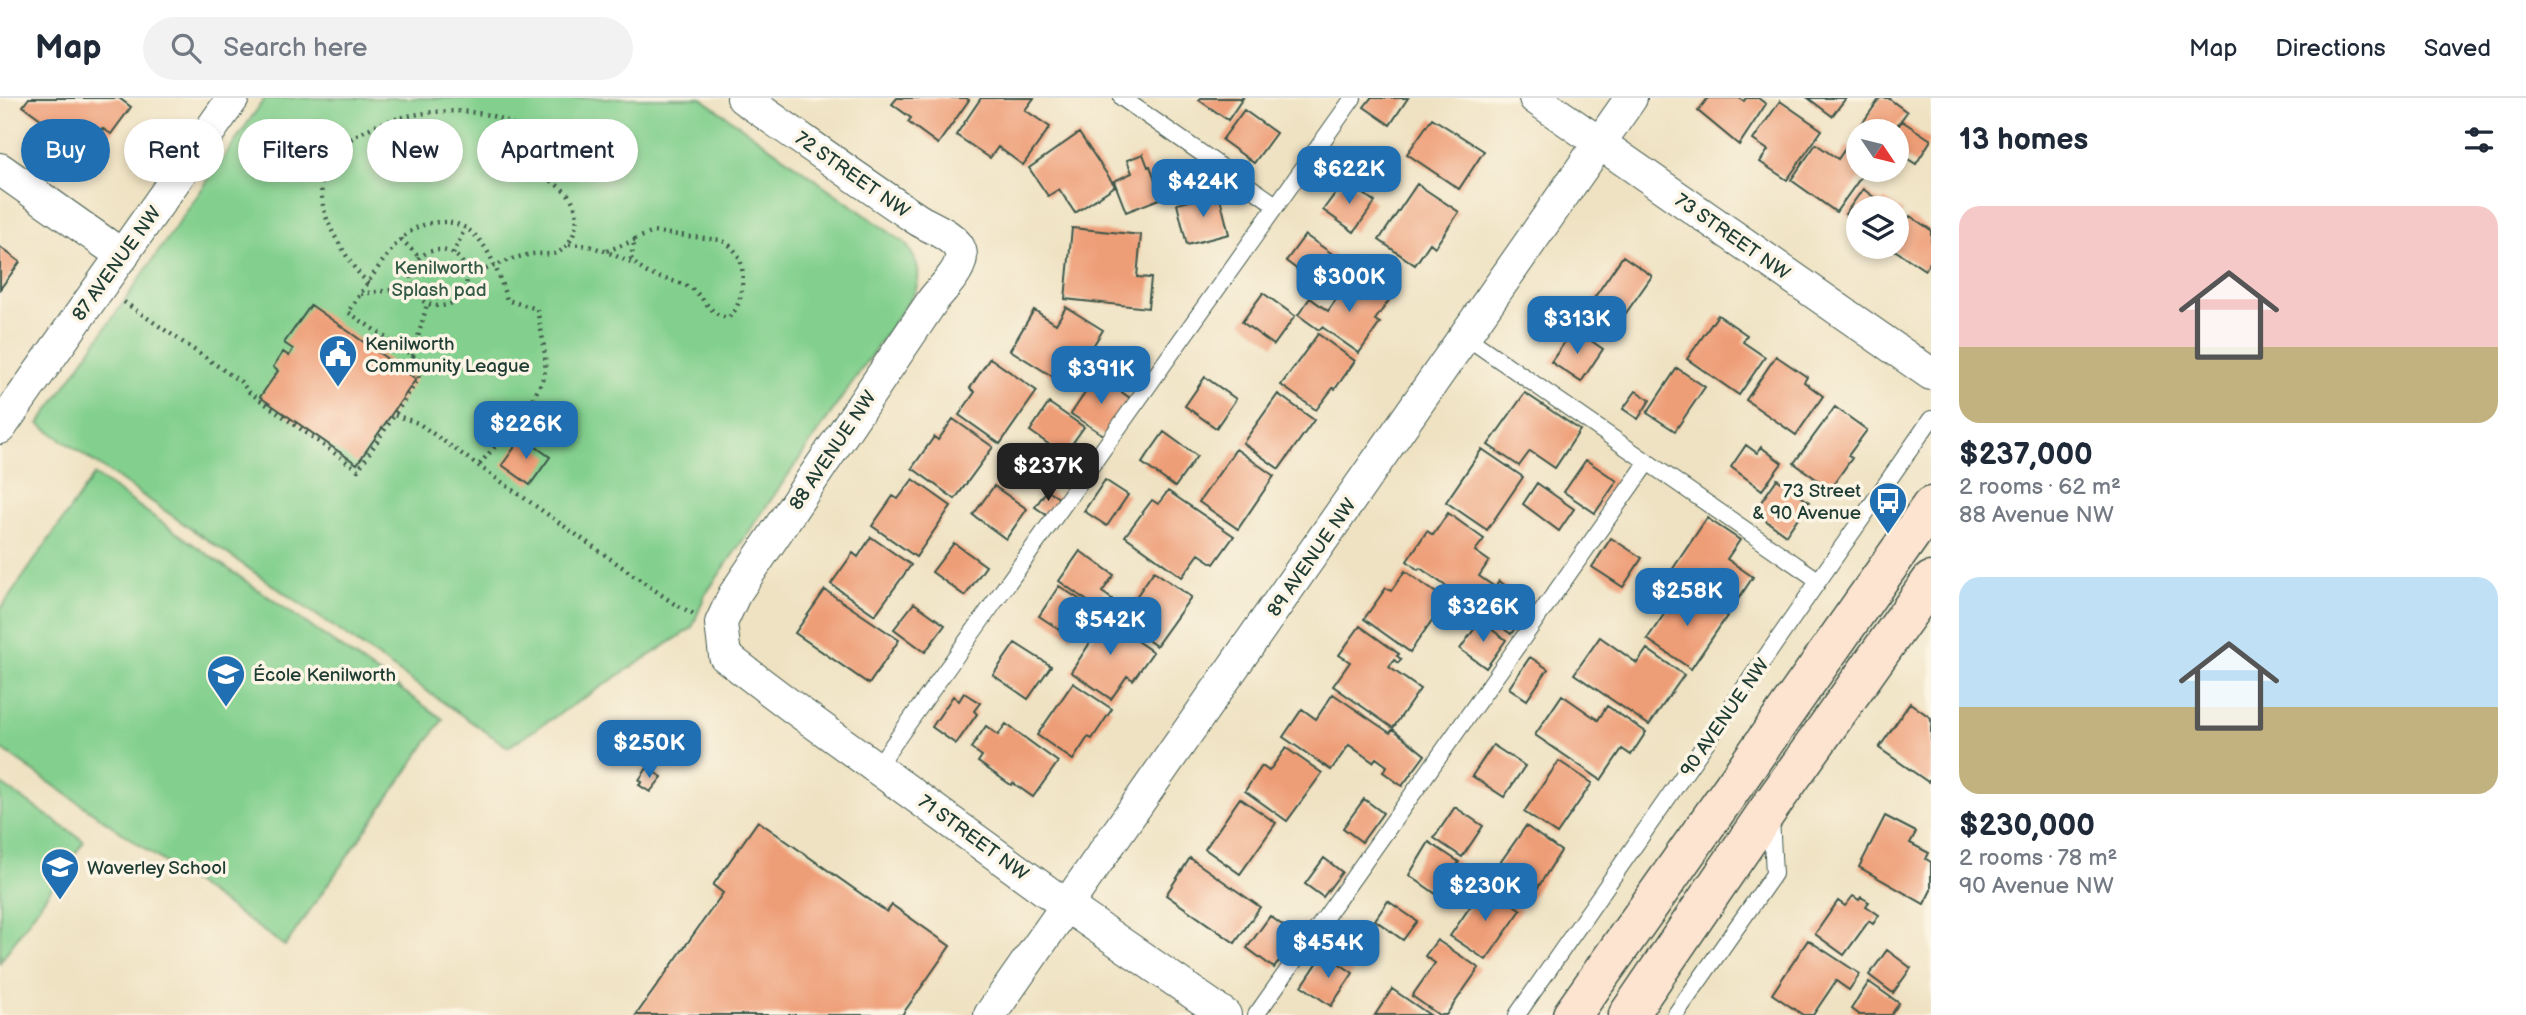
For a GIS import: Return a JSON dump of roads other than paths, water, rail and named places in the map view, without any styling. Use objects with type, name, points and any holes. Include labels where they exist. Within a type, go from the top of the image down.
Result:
[{"type":"main road","points":[[1572,1015],[1931,506]]},
{"type":"main road","points":[[1628,1015],[1770,807],[1931,581]]},
{"type":"street","name":"87 AVENUE NW","points":[[0,428],[233,98]]},
{"type":"street","name":"72 STREET NW","points":[[743,98],[919,220],[950,238],[960,251]]},
{"type":"street","name":"73 STREET NW","points":[[1535,98],[1931,374]]},
{"type":"street","name":"89 AVENUE NW","points":[[990,1015],[1631,98]]},
{"type":"street","points":[[0,169],[123,256]]},
{"type":"street","name":"88 AVENUE NW","points":[[725,656],[721,623],[734,595],[957,268],[961,260],[960,251]]},
{"type":"street","name":"71 STREET NW","points":[[725,656],[1067,906],[1225,1015]]},
{"type":"lane","points":[[1122,98],[1276,205]]},
{"type":"lane","points":[[877,767],[1353,98]]},
{"type":"lane","points":[[1465,336],[1818,580]]},
{"type":"lane","name":"90 AVENUE NW","points":[[1517,1015],[1931,419]]},
{"type":"lane","points":[[1256,1015],[1647,463]]},
{"type":"lane","points":[[1675,1015],[1774,874],[1770,807]]},
{"type":"place","name":"Kenilworth Community League","points":[[338,388]]},
{"type":"place","name":"73 Street & 90 Avenue","points":[[1888,535]]},
{"type":"place","name":"École Kenilworth","points":[[226,708]]},
{"type":"place","name":"Waverley School","points":[[60,901]]},
{"type":"park label","name":"Kenilworth Splash pad","points":[[439,278]]}]
